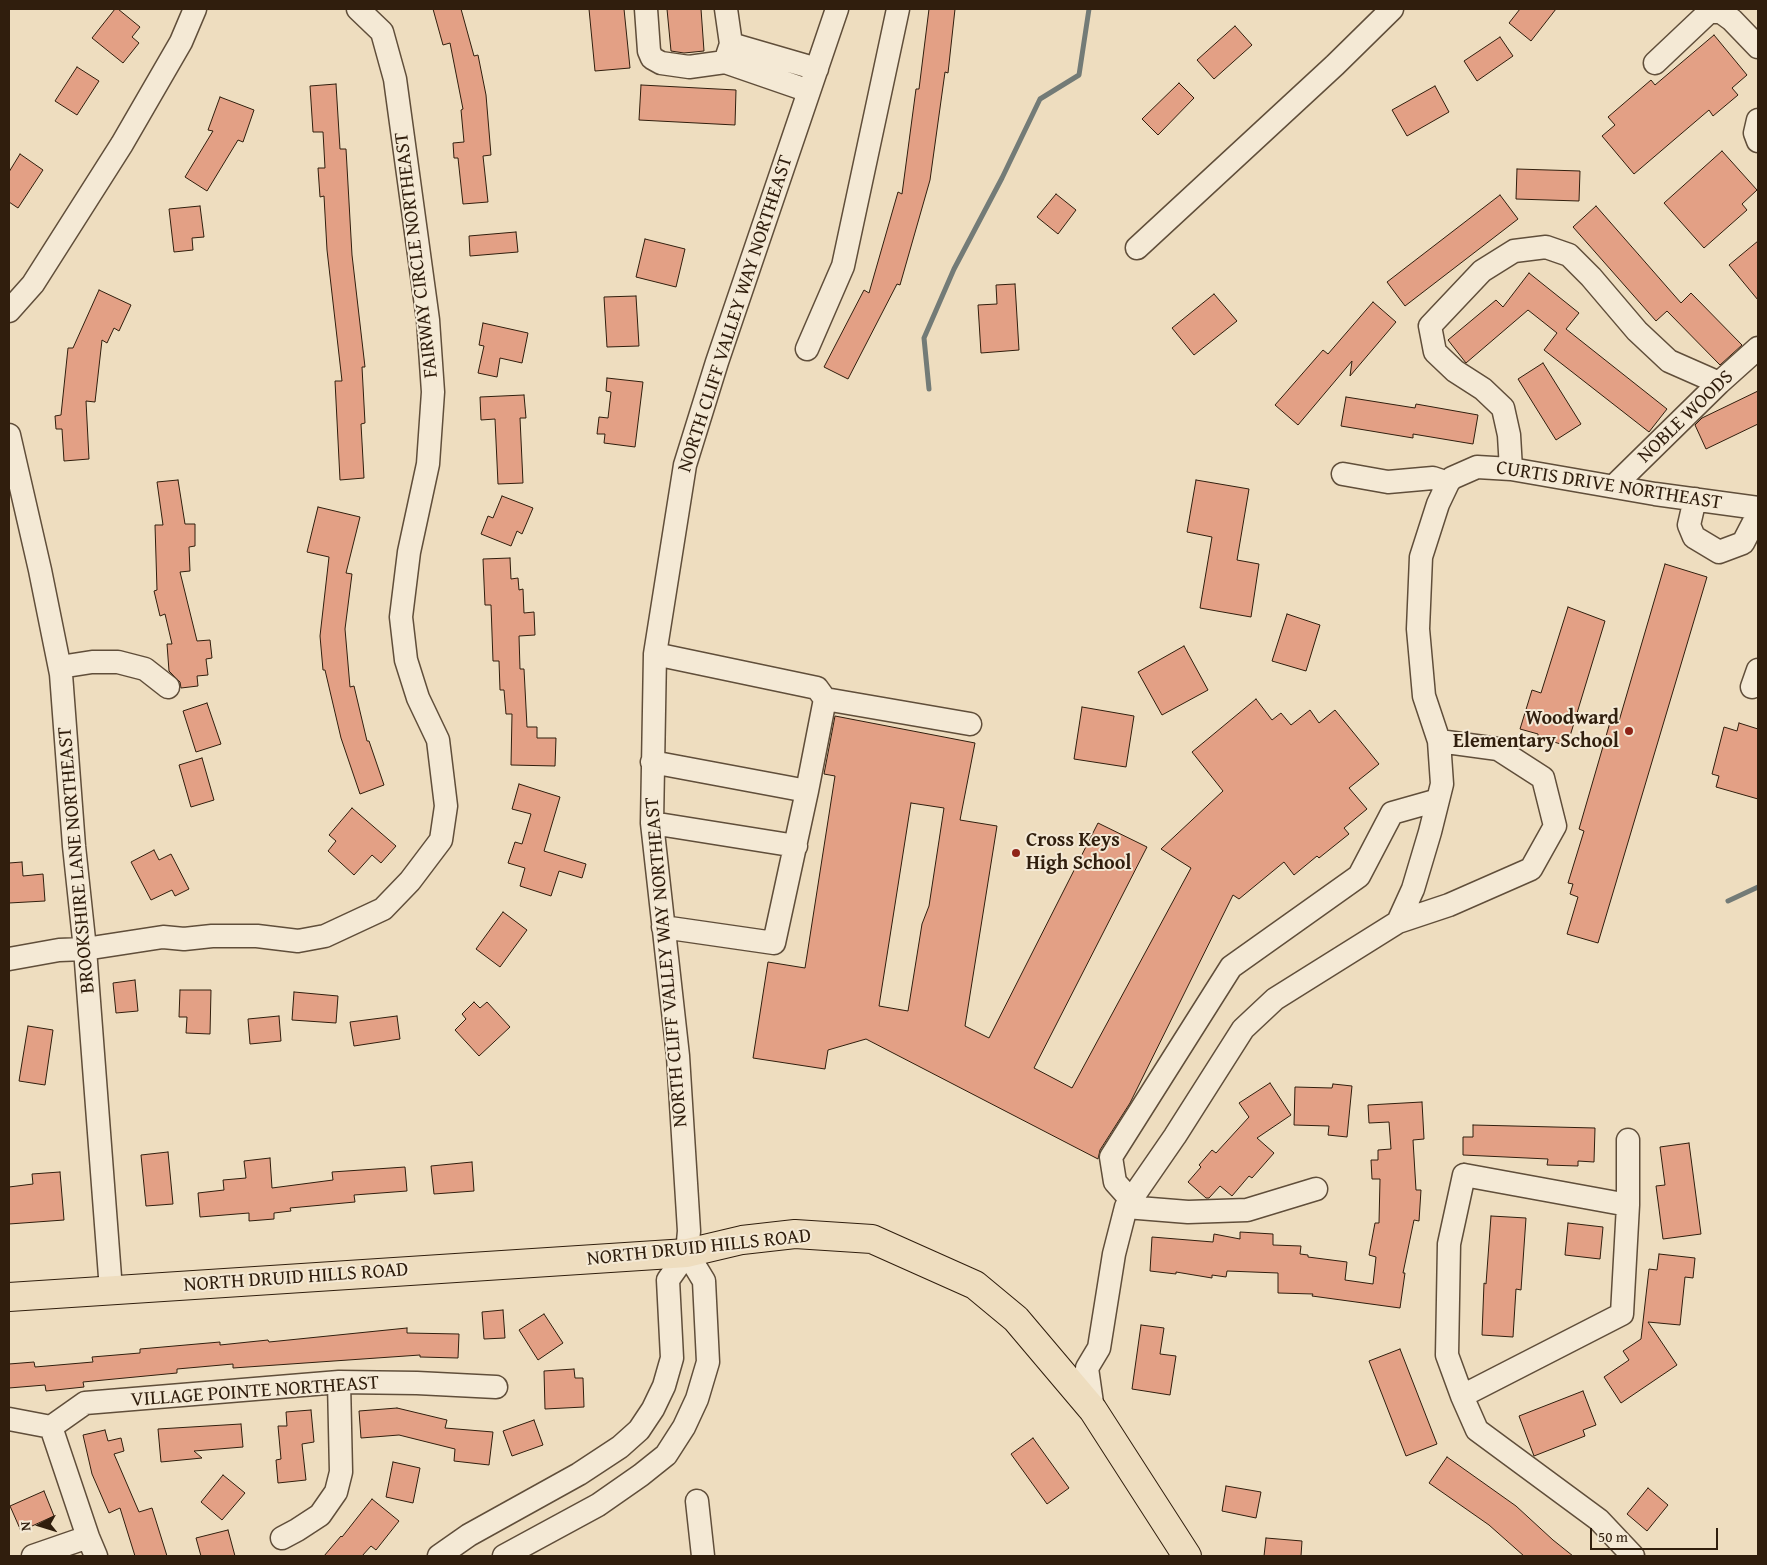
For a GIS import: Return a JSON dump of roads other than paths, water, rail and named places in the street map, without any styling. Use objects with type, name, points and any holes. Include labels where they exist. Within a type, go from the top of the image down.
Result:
[{"type":"main road","name":"NORTH DRUID HILLS ROAD","points":[[9,1297],[688,1253],[742,1240],[795,1234],[872,1239],[975,1286],[1016,1319],[1093,1410],[1185,1556]]},
{"type":"street","points":[[9,311],[33,284],[122,144],[181,42],[195,9]]},
{"type":"street","name":"FAIRWAY CIRCLE NORTHEAST","points":[[9,959],[59,950],[85,949],[163,937],[184,939],[212,936],[257,936],[298,940],[324,936],[383,909],[410,881],[441,840],[446,806],[438,740],[418,698],[406,660],[401,617],[409,552],[428,464],[433,392],[428,320],[394,80],[382,32],[358,9]]},
{"type":"street","points":[[646,9],[649,52],[652,58],[661,63],[689,67],[728,53],[816,69]]},
{"type":"street","points":[[726,9],[728,53]]},
{"type":"street","name":"NORTH CLIFF VALLEY WAY NORTHEAST","points":[[688,1253],[689,1231],[678,1056],[652,823],[655,654],[685,465],[717,362],[837,9]]},
{"type":"street","points":[[807,350],[843,266],[898,9]]},
{"type":"street","points":[[1138,248],[1335,65],[1392,9]]},
{"type":"street","points":[[1655,63],[1709,12],[1721,12],[1732,20],[1758,46]]},
{"type":"street","points":[[728,53],[809,91]]},
{"type":"street","points":[[1758,120],[1755,133],[1758,141]]},
{"type":"street","points":[[1510,469],[1509,435],[1503,408],[1483,389],[1455,371],[1435,352],[1430,326],[1482,271],[1514,251],[1546,247],[1569,254],[1637,331],[1669,360],[1720,383]]},
{"type":"street","name":"NOBLE WOODS","points":[[1614,486],[1758,348]]},
{"type":"street","name":"BROOKSHIRE LANE NORTHEAST","points":[[9,435],[60,667],[74,846],[85,949],[110,1290]]},
{"type":"street","name":"CURTIS DRIVE NORTHEAST","points":[[1448,483],[1452,478],[1477,467],[1510,469],[1695,500],[1758,508]]},
{"type":"street","points":[[1343,474],[1388,482],[1433,478],[1448,483],[1438,504],[1420,557],[1418,629],[1424,696],[1439,741],[1442,784],[1413,889],[1398,922]]},
{"type":"street","points":[[1695,500],[1689,525],[1694,537],[1719,552],[1743,544],[1758,514]]},
{"type":"street","points":[[655,654],[818,688],[825,699],[796,846],[774,943],[663,927]]},
{"type":"street","points":[[60,667],[92,662],[118,662],[145,669],[168,687]]},
{"type":"street","points":[[825,699],[970,724]]},
{"type":"street","points":[[1093,1410],[1087,1368],[1099,1348],[1114,1254],[1129,1204],[1243,1029],[1275,999],[1398,922],[1449,905],[1531,869],[1555,826],[1543,778],[1498,749],[1439,741]]},
{"type":"street","points":[[652,762],[807,791]]},
{"type":"street","points":[[1316,1189],[1247,1210],[1188,1212],[1129,1204],[1115,1182],[1111,1156],[1231,967],[1359,876],[1392,813],[1438,800]]},
{"type":"street","points":[[652,823],[796,846]]},
{"type":"street","points":[[1462,1396],[1622,1314],[1628,1205],[1628,1140]]},
{"type":"street","points":[[1628,1205],[1464,1175],[1449,1244],[1447,1354],[1477,1430],[1599,1520],[1633,1556]]},
{"type":"street","points":[[439,1556],[470,1535],[579,1474],[620,1447],[639,1430],[653,1409],[664,1386],[672,1358],[668,1280],[688,1253],[704,1281],[708,1362],[697,1399],[684,1427],[666,1455],[641,1475],[529,1550],[504,1556]]},
{"type":"street","points":[[282,1538],[320,1515],[336,1492],[341,1472],[339,1382]]},
{"type":"street","name":"VILLAGE POINTE NORTHEAST","points":[[50,1427],[85,1403],[339,1382],[418,1383],[496,1387]]},
{"type":"street","points":[[9,1418],[50,1427],[92,1547],[32,1556]]},
{"type":"street","points":[[697,1501],[702,1556]]},
{"type":"street","points":[[507,1514],[529,1550]]},
{"type":"waterway","points":[[929,389],[924,338],[954,269],[1002,178],[1040,99],[1079,75],[1089,9]]},
{"type":"waterway","points":[[1728,901],[1758,887]]},
{"type":"place","name":"Woodward Elementary School","points":[[1629,731]]},
{"type":"place","name":"Cross Keys High School","points":[[1016,853]]}]
